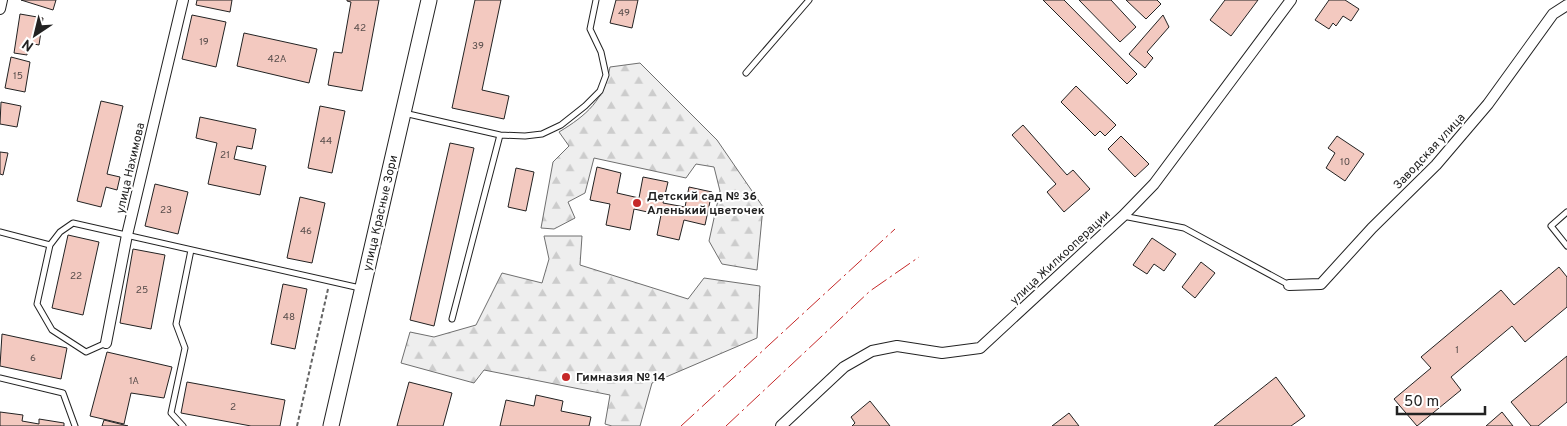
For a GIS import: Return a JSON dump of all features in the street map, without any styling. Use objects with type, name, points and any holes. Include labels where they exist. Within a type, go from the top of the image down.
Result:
[{"type":"main road","name":"улица Красные Зори","points":[[331,426],[429,0]]},
{"type":"street","points":[[0,9],[2,0]]},
{"type":"street","name":"улица Нахимова","points":[[106,343],[127,235],[183,0]]},
{"type":"street","name":"улица Жилкооперации","points":[[781,426],[844,367],[872,350],[897,346],[942,353],[980,348],[1123,216],[1154,184],[1291,0]]},
{"type":"street","name":"Заводская улица","points":[[1289,285],[1321,284],[1372,228],[1436,165],[1488,104],[1553,14],[1567,5]]},
{"type":"lane","points":[[404,113],[500,135],[525,136],[542,134],[561,125],[600,91],[606,75],[601,52],[590,29],[596,0]]},
{"type":"lane","points":[[746,73],[809,0]]},
{"type":"lane","points":[[452,319],[500,135]]},
{"type":"lane","points":[[1567,212],[1551,226],[1567,246]]},
{"type":"lane","points":[[1123,216],[1184,228],[1289,285]]},
{"type":"lane","points":[[106,343],[86,352],[52,330],[37,304],[50,245],[60,232],[73,223],[363,289]]},
{"type":"lane","points":[[0,232],[50,245]]},
{"type":"lane","points":[[183,426],[170,413],[185,348],[176,324],[191,250]]},
{"type":"lane","points":[[0,378],[63,393],[75,426]]},
{"type":"path","points":[[296,426],[330,280]]},
{"type":"green space","points":[[640,63],[717,140],[763,207],[757,270],[722,264],[709,241],[720,191],[714,167],[696,164],[686,178],[594,158],[585,193],[568,202],[575,218],[554,229],[541,228],[553,162],[569,146],[559,132],[593,106],[603,89],[610,67]]},
{"type":"green space","points":[[544,236],[582,236],[580,265],[688,299],[704,278],[760,286],[757,338],[652,383],[640,426],[612,426],[605,424],[610,395],[484,370],[474,383],[401,363],[410,332],[434,337],[476,325],[502,273],[542,283],[549,259]]},
{"type":"building","points":[[21,0],[56,0],[53,10]]},
{"type":"building","points":[[197,0],[232,0],[230,12],[196,5]]},
{"type":"building","points":[[347,0],[379,0],[362,91],[328,85],[334,52],[342,53],[351,2]]},
{"type":"building","points":[[475,0],[501,0],[482,90],[509,96],[504,119],[452,108]]},
{"type":"building","points":[[616,0],[638,0],[632,28],[610,23]]},
{"type":"building","points":[[1043,0],[1064,0],[1137,74],[1127,84]]},
{"type":"building","points":[[1079,0],[1111,0],[1136,27],[1120,42]]},
{"type":"building","points":[[1126,0],[1157,0],[1161,4],[1146,19]]},
{"type":"building","points":[[1225,0],[1258,0],[1231,36],[1210,20]]},
{"type":"building","points":[[1329,0],[1345,0],[1359,9],[1351,21],[1343,16],[1336,26],[1333,23],[1329,29],[1315,20]]},
{"type":"building","points":[[20,14],[43,18],[39,45],[29,43],[27,55],[14,53]]},
{"type":"building","points":[[192,15],[226,22],[216,67],[182,59]]},
{"type":"building","points":[[1163,15],[1169,27],[1147,52],[1153,58],[1145,68],[1129,54]]},
{"type":"building","points":[[244,33],[317,49],[309,83],[237,66]]},
{"type":"building","points":[[11,57],[30,62],[25,92],[5,88]]},
{"type":"building","points":[[1076,86],[1116,125],[1105,136],[1100,131],[1095,136],[1061,102]]},
{"type":"building","points":[[101,101],[123,106],[107,174],[120,177],[117,190],[106,187],[101,207],[77,201]]},
{"type":"building","points":[[1,102],[21,106],[17,127],[0,124]]},
{"type":"building","points":[[320,106],[345,111],[332,173],[308,168]]},
{"type":"building","points":[[200,117],[256,129],[252,149],[237,146],[234,159],[266,166],[260,195],[208,184],[217,143],[196,138]]},
{"type":"building","points":[[1023,125],[1067,175],[1073,170],[1090,189],[1064,212],[1047,192],[1056,184],[1012,135]]},
{"type":"building","points":[[1121,136],[1149,164],[1135,177],[1108,149]]},
{"type":"building","points":[[1337,136],[1364,154],[1345,181],[1326,168],[1335,153],[1328,148]]},
{"type":"building","points":[[450,143],[474,148],[434,326],[410,320]]},
{"type":"building","points":[[0,152],[8,153],[3,175],[0,174]]},
{"type":"building","name":"Детский сад № 36 Аленький цветочек","points":[[597,167],[621,173],[617,193],[639,198],[643,177],[668,182],[663,203],[685,207],[689,187],[712,192],[705,225],[684,220],[679,240],[657,235],[661,215],[634,209],[630,230],[606,225],[610,204],[590,200]]},
{"type":"building","points":[[516,168],[534,172],[526,211],[508,207]]},
{"type":"building","points":[[155,184],[188,192],[178,234],[145,226]]},
{"type":"building","points":[[300,197],[325,203],[312,263],[287,258]]},
{"type":"building","points":[[68,235],[99,242],[83,315],[52,308]]},
{"type":"building","points":[[1152,238],[1176,254],[1164,271],[1154,264],[1147,274],[1133,265]]},
{"type":"building","points":[[133,249],[165,255],[151,329],[120,323]]},
{"type":"building","points":[[1201,262],[1215,273],[1195,298],[1182,287]]},
{"type":"building","points":[[1559,267],[1567,277],[1567,307],[1525,342],[1512,326],[1451,377],[1461,390],[1417,426],[1394,399],[1431,368],[1421,357],[1501,290],[1514,305]]},
{"type":"building","points":[[283,284],[307,289],[295,349],[271,344]]},
{"type":"building","points":[[2,334],[67,348],[61,379],[0,366]]},
{"type":"building","points":[[107,352],[172,367],[164,398],[131,393],[124,424],[90,416]]},
{"type":"building","points":[[1567,356],[1567,402],[1538,426],[1531,426],[1511,402]]},
{"type":"building","points":[[1276,377],[1305,416],[1291,426],[1214,426]]},
{"type":"building","points":[[187,382],[285,400],[280,426],[251,426],[181,413]]},
{"type":"building","points":[[409,382],[452,393],[443,426],[397,426]]},
{"type":"building","points":[[536,395],[563,401],[561,411],[591,417],[589,426],[500,426],[506,400],[534,406]]},
{"type":"building","points":[[870,401],[890,426],[852,426],[855,423],[851,417]]},
{"type":"building","points":[[0,412],[23,415],[22,421],[39,424],[39,419],[64,423],[64,426],[0,426]]},
{"type":"building","points":[[1502,412],[1513,426],[1486,426]]},
{"type":"building","points":[[1069,413],[1079,426],[1052,426]]},
{"type":"building","points":[[104,420],[128,426],[102,426]]},
{"type":"power","points":[[681,426],[895,229]]},
{"type":"power","points":[[726,426],[870,291],[919,257]]},
{"type":"place","name":"Детский сад № 36 Аленький цветочек","points":[[637,203]]},
{"type":"place","name":"Гимназия № 14","points":[[566,377]]}]
